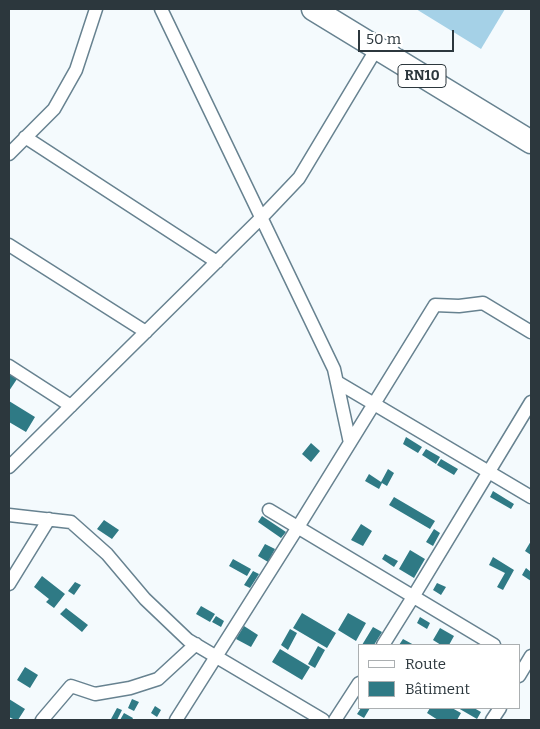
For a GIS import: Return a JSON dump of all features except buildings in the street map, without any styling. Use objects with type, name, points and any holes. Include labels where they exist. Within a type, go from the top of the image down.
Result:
[{"type":"highway","name":"RN10","points":[[313,9],[531,142]]},
{"type":"street","points":[[9,154],[54,109],[76,70],[96,9]]},
{"type":"street","points":[[161,9],[334,369],[350,443]]},
{"type":"street","points":[[9,467],[262,218],[299,178],[377,48]]},
{"type":"street","points":[[25,137],[217,262]]},
{"type":"street","points":[[9,245],[146,332]]},
{"type":"street","points":[[176,720],[435,305],[459,306],[483,303],[531,332]]},
{"type":"street","points":[[9,366],[71,406]]},
{"type":"street","points":[[337,382],[531,497]]},
{"type":"street","points":[[383,644],[414,597],[531,402]]},
{"type":"street","points":[[269,510],[492,644]]},
{"type":"street","points":[[9,515],[71,522],[107,554],[145,599],[188,640],[323,720]]},
{"type":"street","points":[[9,584],[49,519]]},
{"type":"street","points":[[42,720],[71,686],[95,694],[130,688],[158,679],[196,644]]},
{"type":"street","points":[[520,674],[527,662]]},
{"type":"street","points":[[335,720],[358,685]]},
{"type":"street","points":[[492,720],[499,709]]},
{"type":"shaded area","points":[[416,9],[505,9],[481,49]]}]
